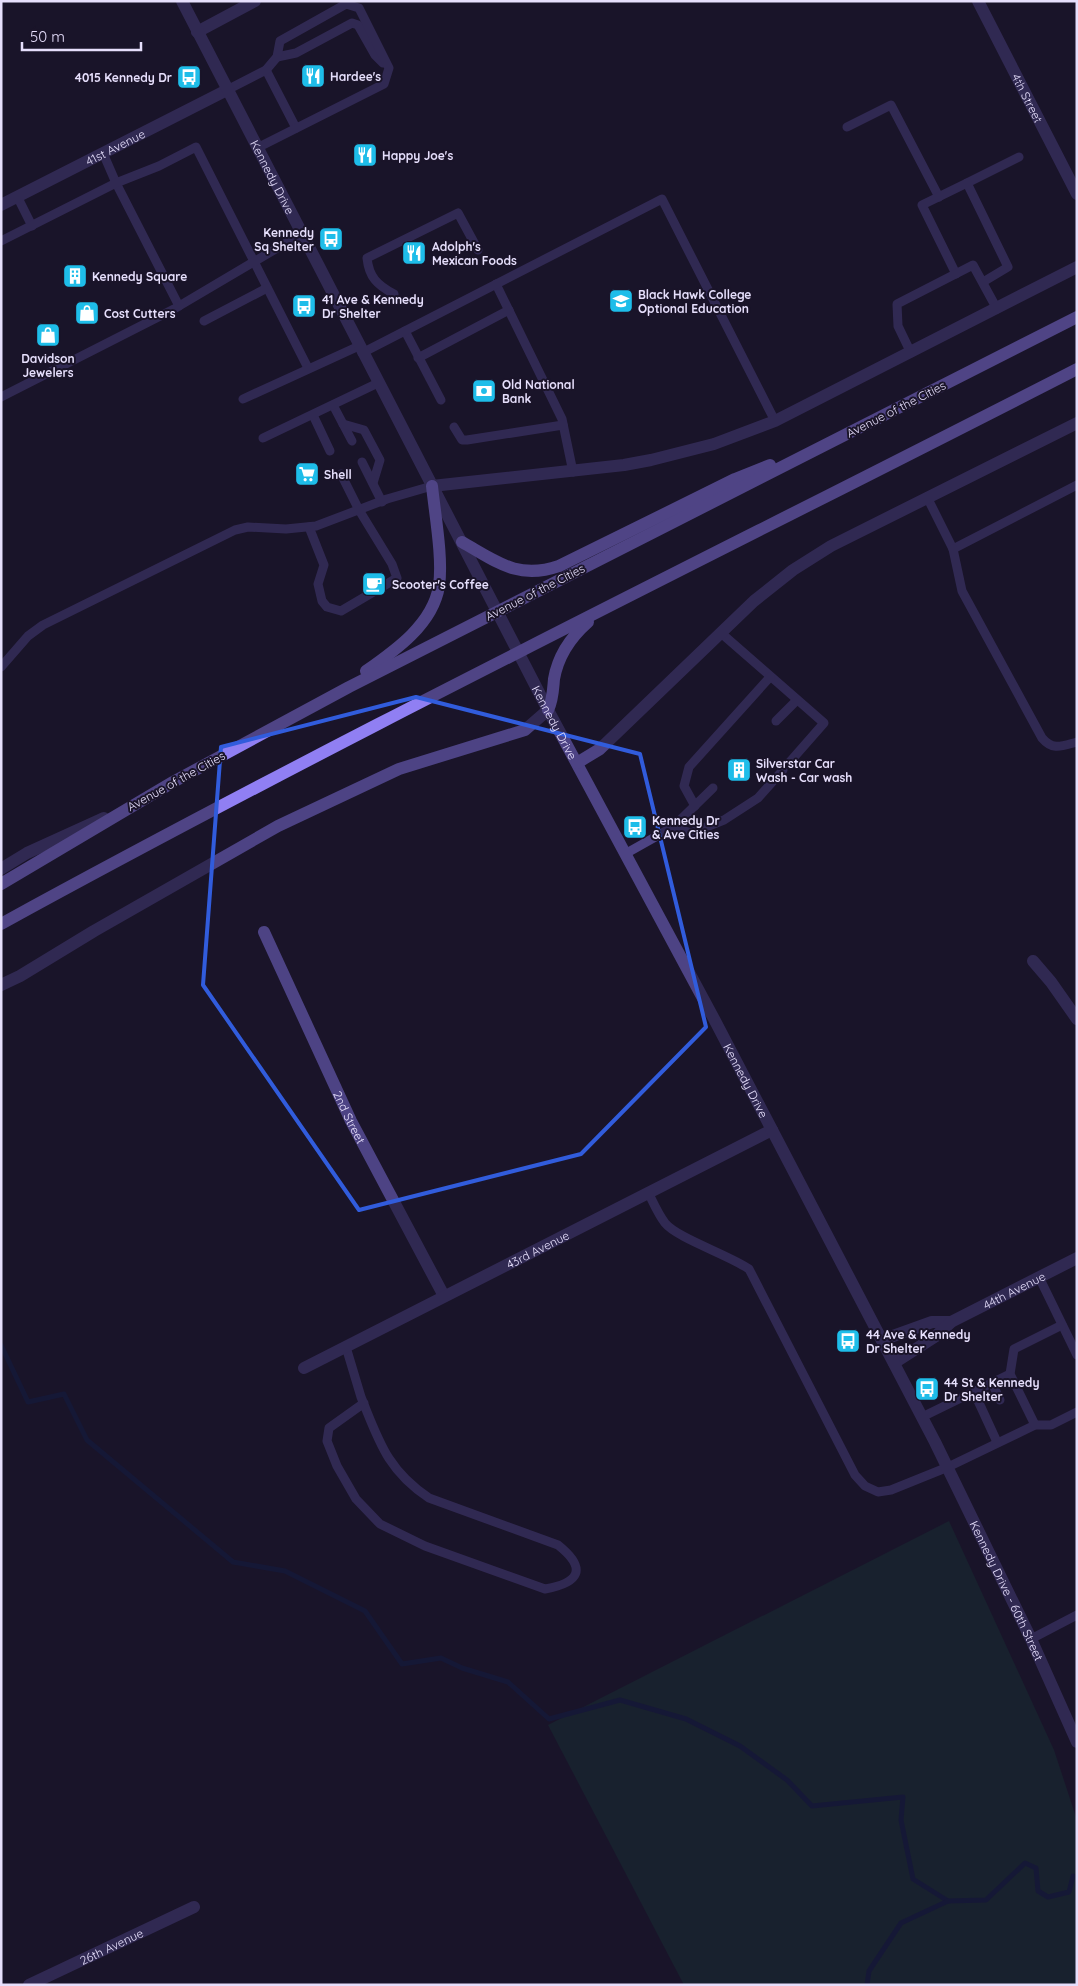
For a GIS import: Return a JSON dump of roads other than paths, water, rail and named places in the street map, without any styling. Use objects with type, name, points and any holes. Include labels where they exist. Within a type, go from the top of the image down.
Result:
[{"type":"main road","name":"Avenue of the Cities","points":[[1,884],[144,799],[322,701],[1077,317]]},
{"type":"main road","points":[[1,924],[234,798],[1077,369]]},
{"type":"main road","points":[[462,542],[500,563],[516,569],[533,572],[546,570],[735,479],[853,431]]},
{"type":"main road","points":[[322,701],[381,661],[411,636],[423,623],[436,597],[439,585],[439,556],[432,486]]},
{"type":"main road","points":[[548,710],[551,704],[555,676],[564,650],[578,631],[599,612]]},
{"type":"street","name":"Kennedy Drive","points":[[182,1],[548,710],[772,1130],[935,1442]]},
{"type":"street","points":[[197,32],[255,1]]},
{"type":"street","name":"4th Street","points":[[978,1],[1077,194]]},
{"type":"street","name":"41st Avenue","points":[[1,204],[227,90]]},
{"type":"street","points":[[432,486],[526,475],[572,472],[642,462],[685,453],[714,444],[775,421],[1077,268]]},
{"type":"street","points":[[577,763],[600,749],[754,601],[810,558],[1076,425]]},
{"type":"street","points":[[1,985],[20,976],[94,931],[278,826],[399,769],[525,730],[548,710]]},
{"type":"street","points":[[1,869],[27,854],[144,799]]},
{"type":"street","name":"2nd Street","points":[[264,932],[351,1121],[444,1296]]},
{"type":"street","points":[[1033,961],[1051,982],[1077,1020]]},
{"type":"street","name":"43rd Avenue","points":[[304,1368],[772,1130]]},
{"type":"street","name":"44th Avenue","points":[[894,1363],[936,1336],[951,1322],[1077,1258]]},
{"type":"street","name":"44th Avenue","points":[[882,1340],[932,1322],[951,1322]]},
{"type":"street","name":"Kennedy Drive - 60th Street","points":[[935,1442],[1031,1639],[1077,1742]]},
{"type":"street","name":"26th Avenue","points":[[29,1985],[194,1907]]},
{"type":"lane","points":[[227,90],[266,70],[277,57],[280,41],[346,4],[359,8],[389,68],[384,84],[257,148]]},
{"type":"lane","points":[[277,57],[296,53],[352,23],[356,23],[375,55],[389,68]]},
{"type":"lane","points":[[266,70],[296,128]]},
{"type":"lane","points":[[848,127],[891,105],[939,197]]},
{"type":"lane","points":[[1,242],[116,183],[159,166],[196,147],[308,368]]},
{"type":"lane","points":[[103,153],[116,183],[179,306]]},
{"type":"lane","points":[[956,274],[922,205],[1018,157]]},
{"type":"lane","points":[[967,183],[1008,267],[982,282]]},
{"type":"lane","points":[[17,196],[32,226]]},
{"type":"lane","points":[[243,399],[308,368],[405,331],[662,200],[775,421]]},
{"type":"lane","points":[[394,294],[381,288],[369,272],[367,258],[458,213],[478,250]]},
{"type":"lane","points":[[1,397],[179,306],[301,234]]},
{"type":"lane","points":[[911,353],[898,326],[897,304],[973,265],[997,308]]},
{"type":"lane","points":[[496,284],[562,419],[572,472]]},
{"type":"lane","points":[[204,321],[267,288]]},
{"type":"lane","points":[[418,358],[508,310]]},
{"type":"lane","points":[[405,331],[441,400]]},
{"type":"lane","points":[[263,438],[378,383]]},
{"type":"lane","points":[[332,405],[352,441]]},
{"type":"lane","points":[[313,415],[330,451]]},
{"type":"lane","points":[[343,424],[364,430],[380,460],[373,483]]},
{"type":"lane","points":[[454,427],[462,440],[467,440],[563,425]]},
{"type":"lane","points":[[362,462],[382,502]]},
{"type":"lane","points":[[309,527],[324,565],[318,584],[322,601],[327,607],[341,610],[397,578],[392,564],[359,510],[341,474]]},
{"type":"lane","points":[[953,549],[1077,485]]},
{"type":"lane","points":[[1,667],[28,636],[43,625],[235,530],[258,527],[286,529],[309,527],[432,486]]},
{"type":"lane","points":[[927,498],[953,549],[962,591],[1042,738],[1048,745],[1058,747],[1077,742]]},
{"type":"lane","points":[[673,827],[691,833],[724,820],[758,798],[824,723],[721,633]]},
{"type":"lane","points":[[695,806],[684,786],[689,767],[770,677]]},
{"type":"lane","points":[[776,721],[797,700]]},
{"type":"lane","points":[[625,854],[673,827],[713,788]]},
{"type":"lane","points":[[648,1192],[665,1224],[679,1234],[735,1260],[749,1269],[855,1475],[865,1486],[878,1492],[891,1490],[948,1467],[1034,1425],[1052,1425],[1077,1412]]},
{"type":"lane","points":[[1039,1277],[1077,1355]]},
{"type":"lane","points":[[1034,1425],[1010,1374],[1014,1349],[1062,1325]]},
{"type":"lane","points":[[346,1347],[375,1434],[392,1465],[410,1486],[429,1498],[558,1545],[570,1554],[575,1565],[576,1574],[573,1580],[563,1586],[546,1589],[425,1546],[380,1524],[356,1499],[337,1466],[327,1441],[329,1428],[364,1404]]},
{"type":"lane","points":[[922,1417],[1010,1374]]},
{"type":"lane","points":[[992,1383],[1000,1400]]},
{"type":"lane","points":[[974,1392],[997,1442]]},
{"type":"lane","points":[[1012,1424],[1016,1433]]},
{"type":"lane","points":[[1031,1639],[1077,1615]]},
{"type":"waterway","points":[[1,1345],[28,1402],[64,1394],[87,1440],[233,1562],[285,1571],[365,1611],[402,1664],[441,1658],[462,1668],[508,1682],[549,1719],[620,1700],[686,1719],[740,1746],[787,1780],[812,1806],[903,1797],[901,1820],[913,1879],[948,1901]]},
{"type":"waterway","points":[[867,1985],[869,1971],[901,1923],[948,1901],[986,1900],[1025,1863],[1036,1868],[1038,1891],[1048,1897],[1069,1892],[1073,1876]]},
{"type":"place","name":"Hardee's","points":[[313,76]]},
{"type":"place","name":"4015 Kennedy Dr","points":[[189,77]]},
{"type":"place","name":"Happy Joe's","points":[[365,155]]},
{"type":"place","name":"Kennedy Sq Shelter","points":[[331,239]]},
{"type":"place","name":"Adolph's Mexican Foods","points":[[414,253]]},
{"type":"place","name":"Kennedy Square","points":[[75,276]]},
{"type":"place","name":"Black Hawk College Optional Education","points":[[621,301]]},
{"type":"place","name":"41 Ave & Kennedy Dr Shelter","points":[[304,306]]},
{"type":"place","name":"Cost Cutters","points":[[87,313]]},
{"type":"place","name":"Davidson Jewelers","points":[[48,335]]},
{"type":"place","name":"Old National Bank","points":[[484,391]]},
{"type":"place","name":"Shell","points":[[307,474]]},
{"type":"place","name":"Scooter's Coffee","points":[[374,584]]},
{"type":"place","name":"Silverstar Car Wash - Car wash","points":[[739,770]]},
{"type":"place","name":"Kennedy Dr & Ave Cities","points":[[635,827]]},
{"type":"place","name":"44 Ave & Kennedy Dr Shelter","points":[[848,1341]]},
{"type":"place","name":"44 St & Kennedy Dr Shelter","points":[[927,1389]]}]
